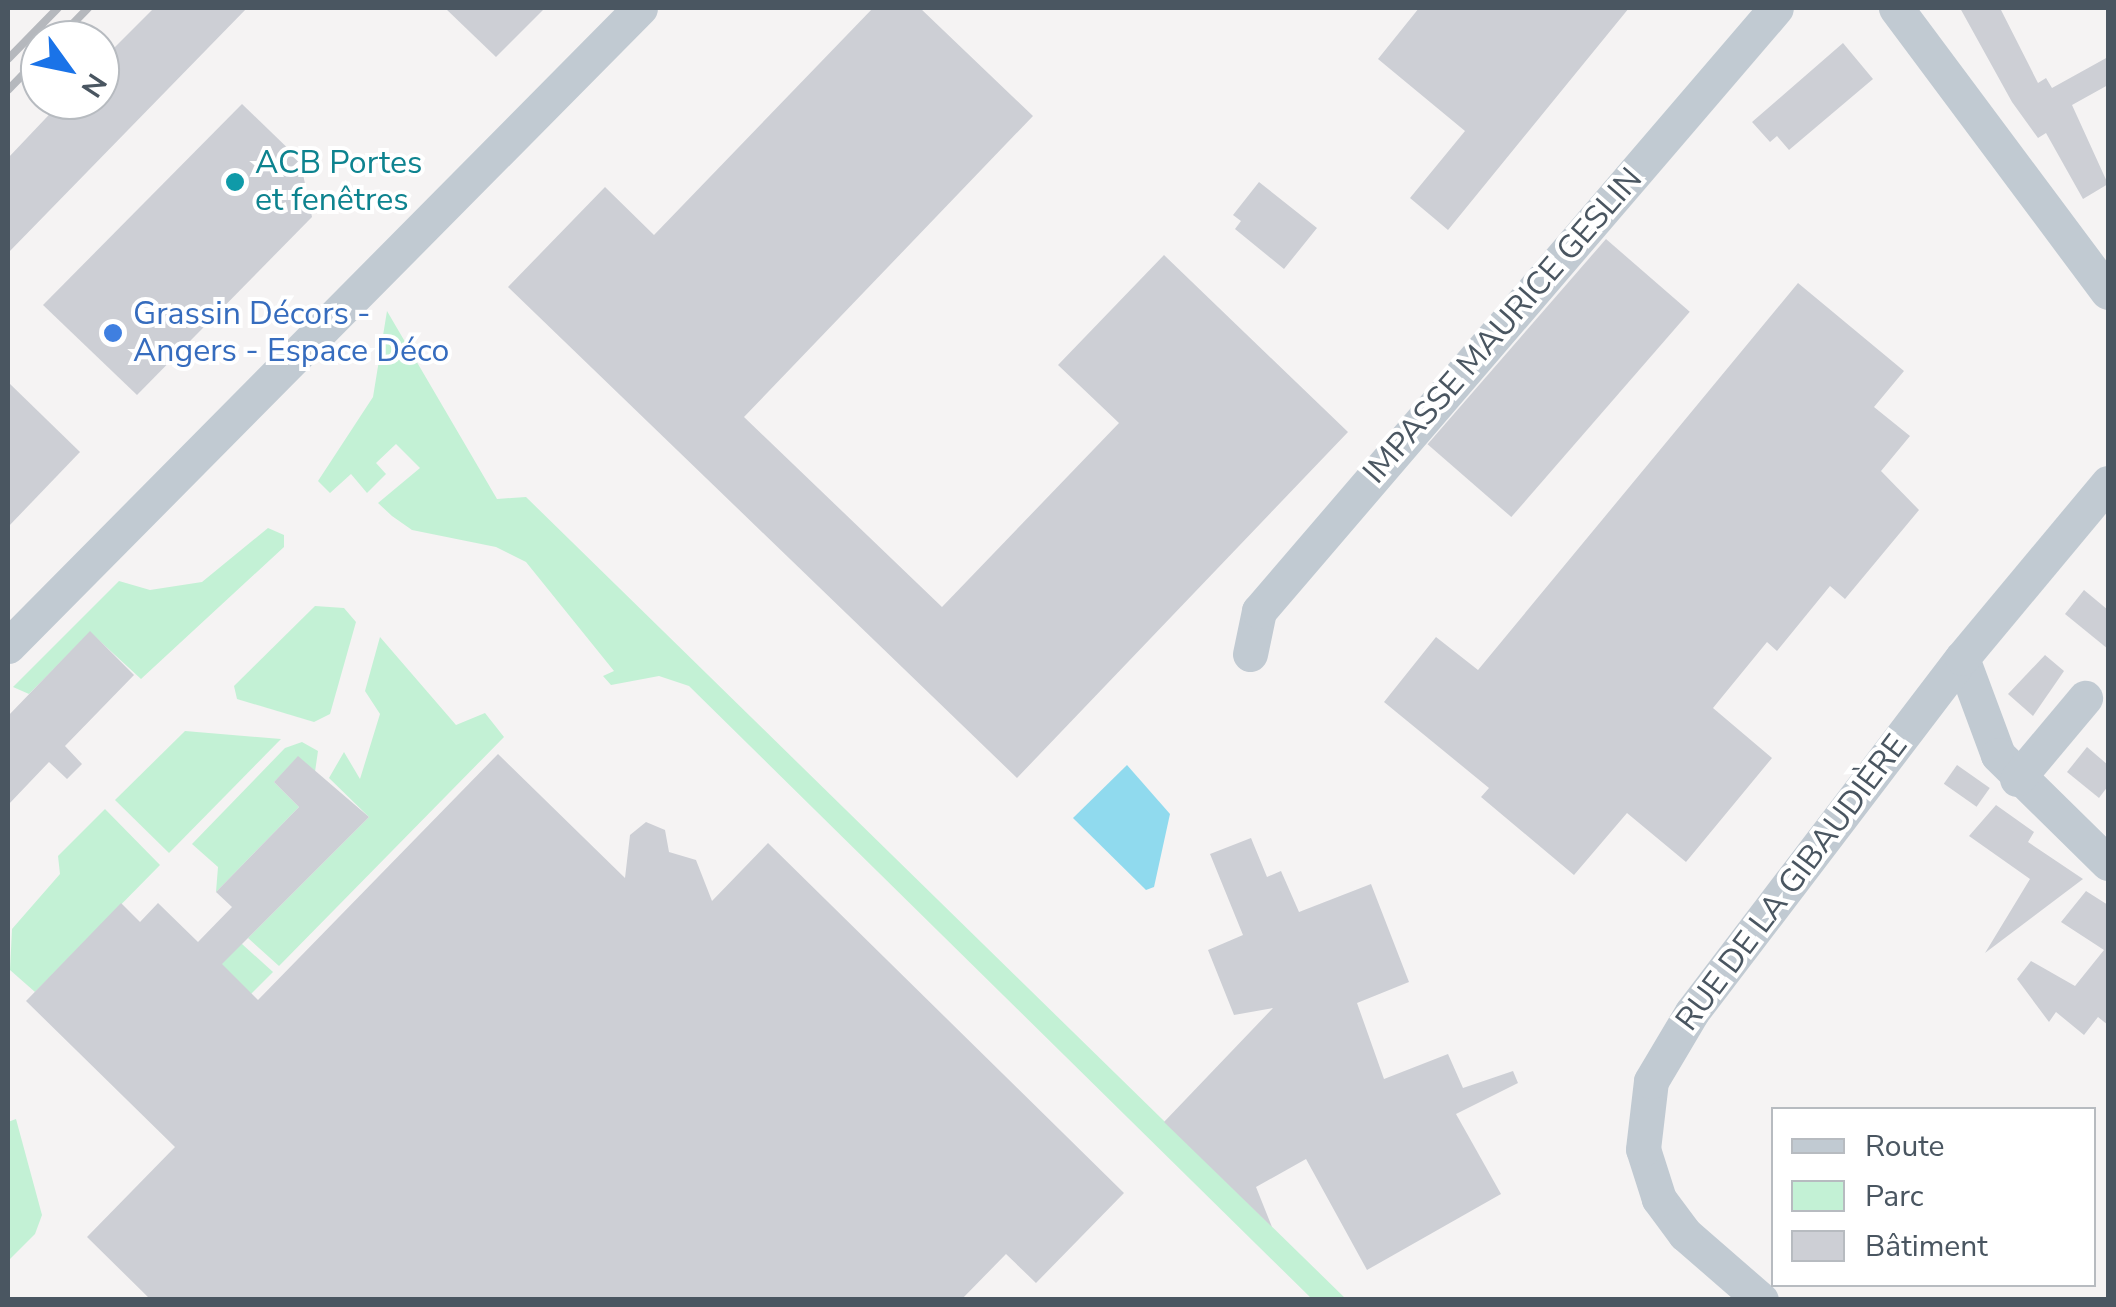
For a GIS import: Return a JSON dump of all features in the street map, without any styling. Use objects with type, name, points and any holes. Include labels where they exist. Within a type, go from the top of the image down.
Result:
[{"type":"street","points":[[8,646],[640,8]]},
{"type":"street","name":"IMPASSE MAURICE GESLIN","points":[[1250,654],[1259,610],[1776,8]]},
{"type":"street","points":[[1896,8],[2094,246],[2108,292]]},
{"type":"street","name":"RUE DE LA GIBAUDIÈRE","points":[[1762,1300],[1685,1234],[1659,1199],[1643,1149],[1651,1080],[1692,1012],[1962,658],[2108,483]]},
{"type":"street","points":[[1962,658],[1982,722],[2018,779],[2108,863]]},
{"type":"street","points":[[2018,779],[2085,698]]},
{"type":"green space","points":[[387,311],[497,499],[526,497],[1346,1299],[1312,1299],[689,686],[659,676],[611,685],[603,676],[614,671],[526,562],[496,547],[412,530],[392,516],[378,503],[420,468],[396,444],[376,463],[386,474],[367,493],[351,474],[330,493],[318,481],[373,397]]},
{"type":"green space","points":[[268,528],[284,535],[284,547],[141,679],[90,632],[29,694],[13,687],[119,581],[150,590],[202,582]]},
{"type":"green space","points":[[315,606],[344,608],[356,622],[330,714],[314,722],[237,699],[234,686]]},
{"type":"green space","points":[[380,637],[456,725],[485,713],[504,737],[279,966],[248,938],[369,817],[329,778],[344,752],[360,779],[380,714],[365,691]]},
{"type":"green space","points":[[185,731],[281,739],[169,853],[115,800]]},
{"type":"green space","points":[[302,742],[318,751],[315,772],[298,757],[274,782],[299,807],[216,892],[218,867],[192,844],[285,748]]},
{"type":"green space","points":[[105,809],[160,865],[35,992],[10,970],[12,929],[60,874],[58,856]]},
{"type":"green space","points":[[242,944],[273,972],[251,994],[208,951]]},
{"type":"green space","points":[[16,1119],[42,1215],[35,1234],[8,1261],[8,1122]]},
{"type":"water","points":[[1127,765],[1170,814],[1154,887],[1146,890],[1073,818]]},
{"type":"building","points":[[154,8],[247,8],[8,253],[8,158],[44,120],[120,120],[120,42]]},
{"type":"building","points":[[445,8],[545,8],[496,57]]},
{"type":"building","points":[[873,8],[920,8],[1033,116],[744,417],[942,607],[1119,423],[1058,365],[1164,255],[1348,432],[1017,778],[508,287],[605,187],[654,235]]},
{"type":"building","points":[[1419,8],[1629,8],[1448,230],[1410,198],[1465,131],[1378,59]]},
{"type":"building","points":[[1960,8],[2000,8],[2038,83],[2046,78],[2052,88],[2108,57],[2108,85],[2072,105],[2108,184],[2083,199],[2046,133],[2038,138],[2012,102]]},
{"type":"building","points":[[1843,43],[1873,79],[1789,150],[1777,136],[1770,142],[1752,122]]},
{"type":"building","points":[[242,104],[300,160],[312,217],[137,395],[43,305]]},
{"type":"building","points":[[1259,182],[1317,228],[1284,269],[1235,229],[1241,221],[1233,215]]},
{"type":"building","points":[[1606,239],[1690,312],[1511,517],[1428,444]]},
{"type":"building","points":[[1798,283],[1904,371],[1874,407],[1910,436],[1881,471],[1919,510],[1845,599],[1830,586],[1777,651],[1767,642],[1713,708],[1772,758],[1686,862],[1627,813],[1574,875],[1481,797],[1489,788],[1384,702],[1436,637],[1478,670]]},
{"type":"building","points":[[8,382],[80,452],[8,527]]},
{"type":"building","points":[[2084,590],[2108,610],[2108,649],[2065,614]]},
{"type":"building","points":[[90,631],[134,675],[65,746],[82,764],[67,779],[49,762],[8,805],[8,716]]},
{"type":"building","points":[[2045,655],[2064,671],[2033,716],[2008,694]]},
{"type":"building","points":[[2087,747],[2108,765],[2108,786],[2099,798],[2067,772]]},
{"type":"building","points":[[498,754],[625,878],[630,835],[646,822],[665,830],[669,852],[696,860],[712,901],[768,843],[1124,1193],[1036,1283],[1006,1254],[961,1300],[151,1300],[87,1237],[175,1147],[26,1001],[121,903],[140,922],[158,903],[198,942],[232,907],[216,892],[299,807],[274,782],[298,756],[369,817],[222,964],[258,1000]]},
{"type":"building","points":[[1957,765],[1990,788],[1977,807],[1944,784]]},
{"type":"building","points":[[1996,805],[2034,832],[2028,842],[2083,879],[1985,953],[2030,879],[1969,836]]},
{"type":"building","points":[[1251,838],[1267,877],[1281,871],[1299,912],[1371,884],[1409,982],[1357,1003],[1384,1079],[1448,1054],[1463,1088],[1513,1071],[1518,1083],[1456,1114],[1501,1194],[1367,1270],[1306,1159],[1256,1187],[1272,1227],[1164,1122],[1273,1008],[1234,1015],[1208,950],[1243,935],[1210,854]]},
{"type":"building","points":[[2086,891],[2108,905],[2108,1025],[2098,1017],[2084,1035],[2056,1012],[2049,1022],[2017,979],[2031,961],[2075,986],[2104,950],[2061,922]]},
{"type":"railway","points":[[8,59],[58,8]]},
{"type":"railway","points":[[76,20],[88,8]]},
{"type":"railway","points":[[8,90],[20,78]]},
{"type":"place","name":"ACB Portes et fenêtres","points":[[235,182]]},
{"type":"place","name":"Grassin Décors - Angers - Espace Déco","points":[[113,333]]}]
